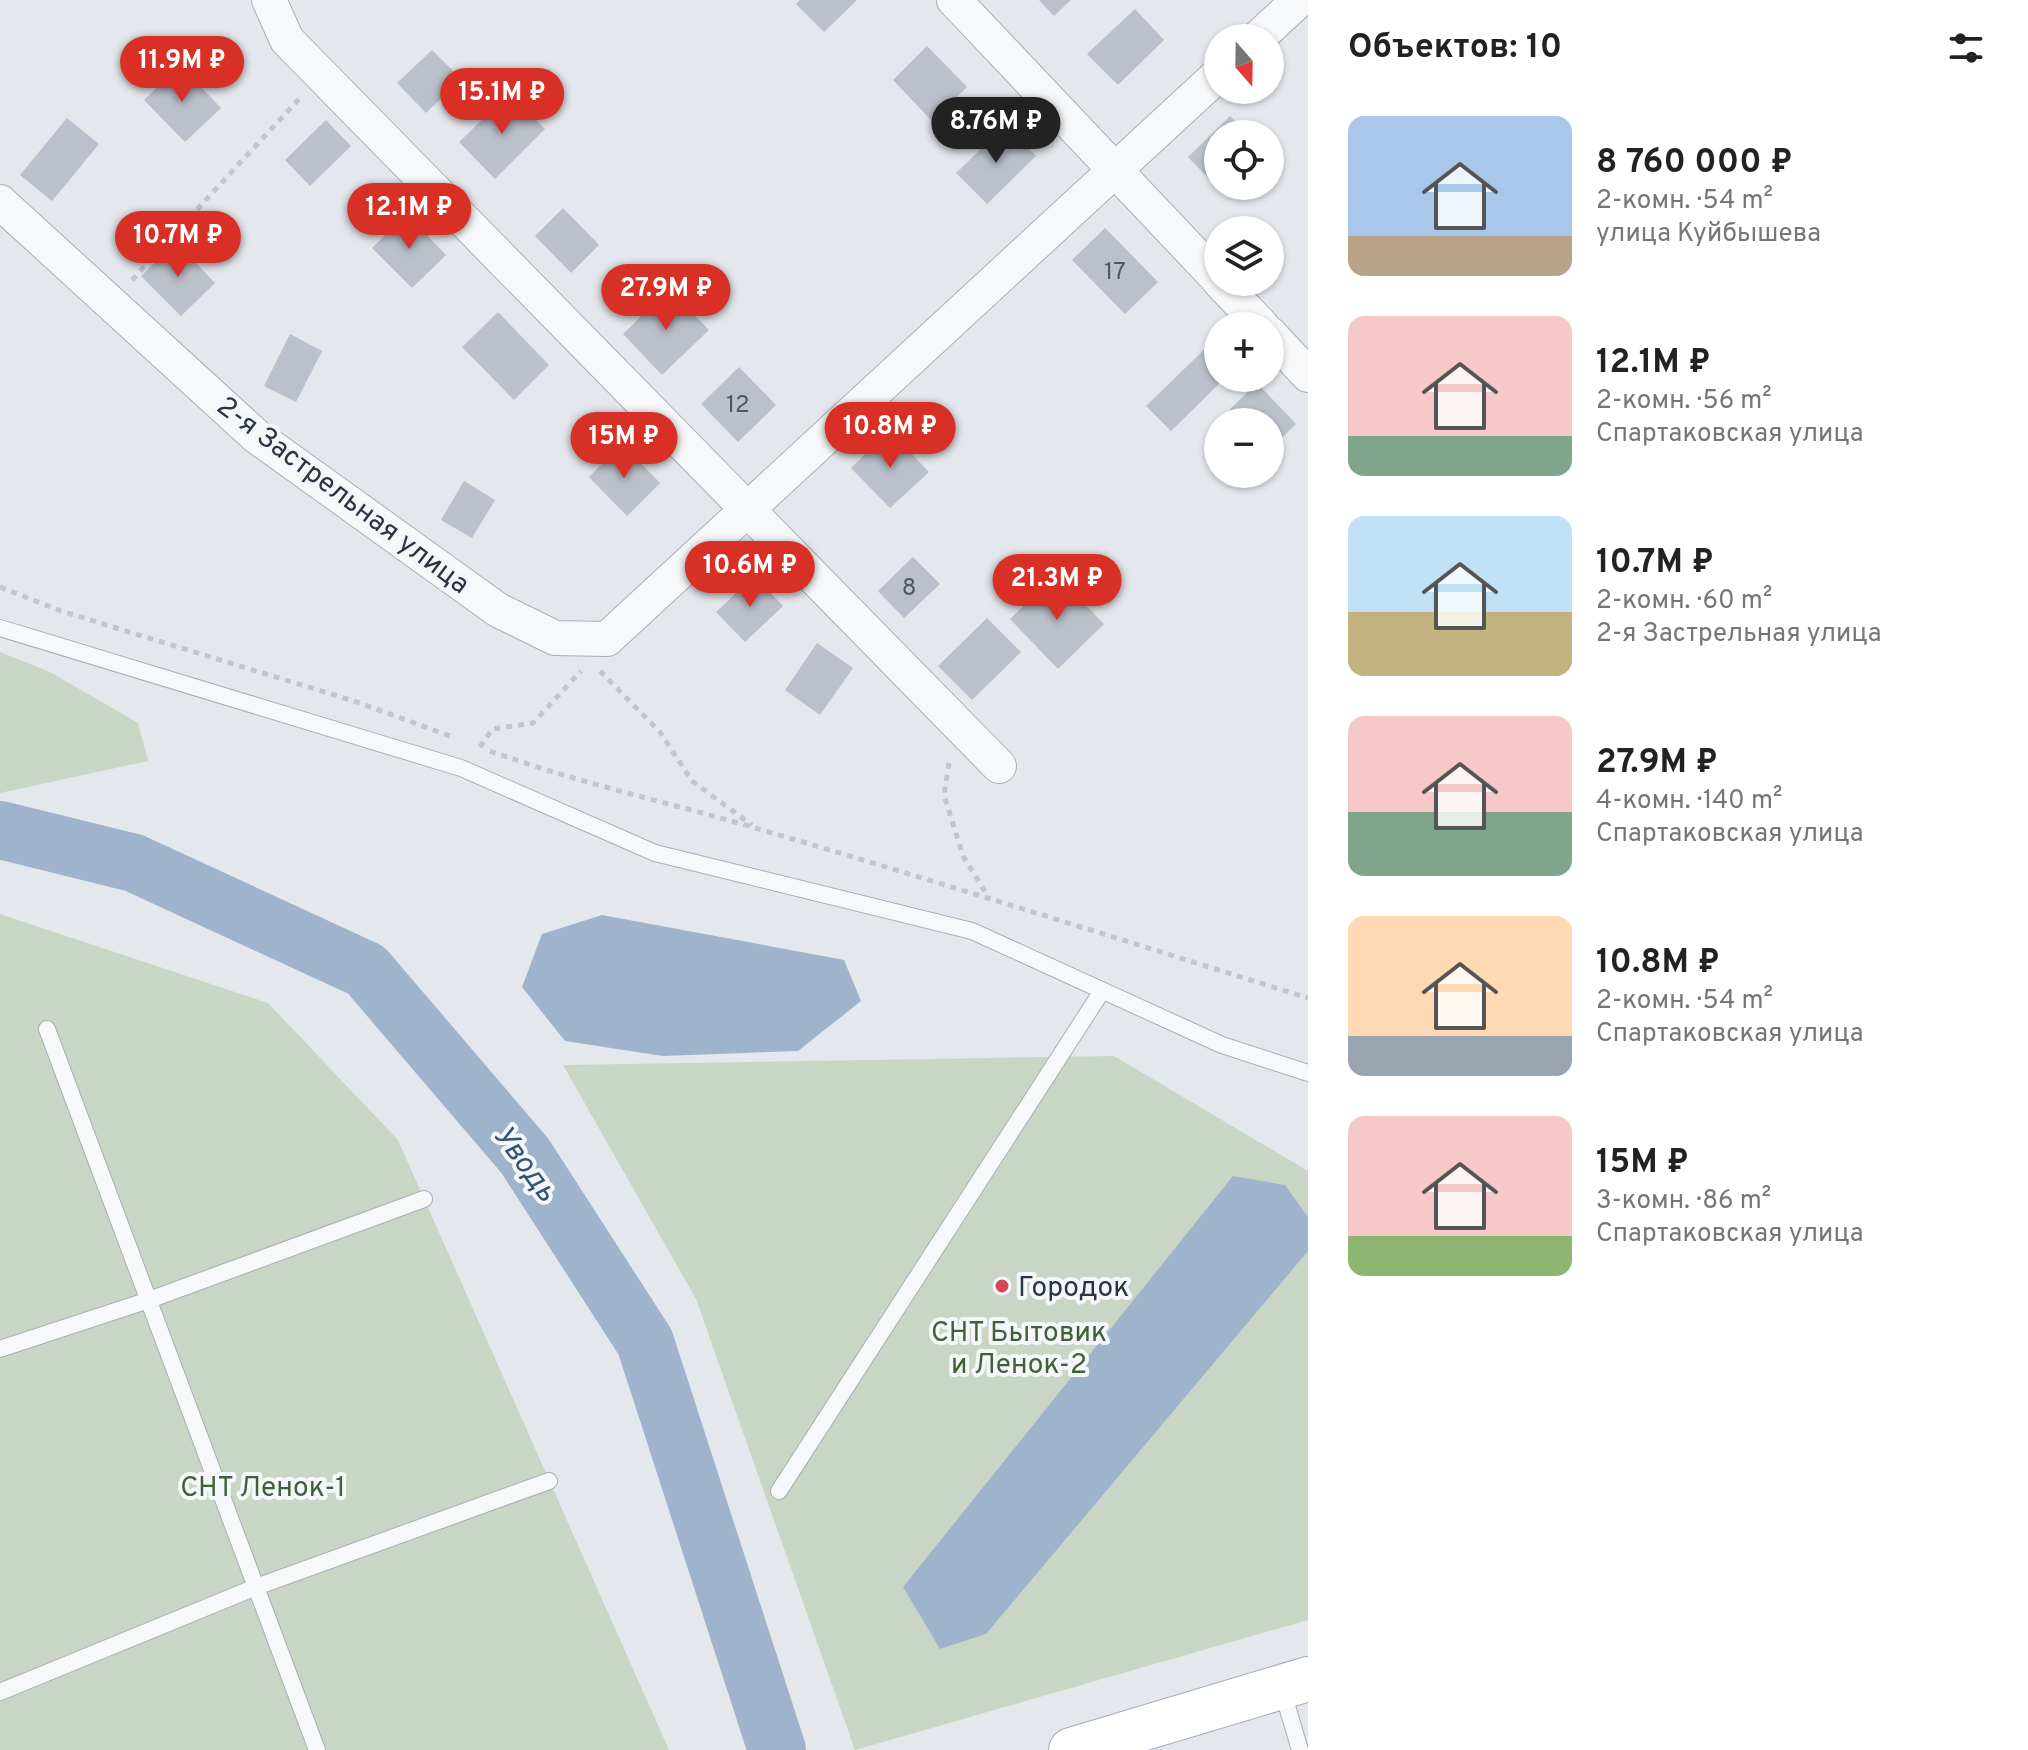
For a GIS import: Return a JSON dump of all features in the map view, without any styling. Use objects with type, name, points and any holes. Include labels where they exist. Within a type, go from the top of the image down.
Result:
[{"type":"main road","points":[[1071,1750],[1295,1683]]},
{"type":"street","points":[[269,0],[287,40],[999,766]]},
{"type":"street","points":[[954,0],[1204,265]]},
{"type":"street","points":[[1273,24],[1299,0]]},
{"type":"street","points":[[747,509],[1204,88]]},
{"type":"street","name":"2-я Застрельная улица","points":[[0,202],[256,436],[498,610],[555,638],[607,639],[747,509]]},
{"type":"street","points":[[1233,296],[1249,312]]},
{"type":"street","points":[[1284,349],[1308,375]]},
{"type":"lane","points":[[0,628],[461,768],[655,853],[972,931],[1222,1045],[1308,1073]]},
{"type":"lane","points":[[779,1491],[1102,991]]},
{"type":"lane","points":[[47,1029],[317,1750]]},
{"type":"lane","points":[[0,1349],[149,1300],[424,1199]]},
{"type":"lane","points":[[0,1692],[256,1587],[549,1481]]},
{"type":"lane","points":[[1295,1683],[1300,1750]]},
{"type":"path","points":[[111,303],[321,75]]},
{"type":"path","points":[[0,587],[61,611],[357,702],[453,737]]},
{"type":"path","points":[[480,747],[492,729],[533,723],[590,660],[660,732],[692,781],[756,828]]},
{"type":"path","points":[[958,724],[944,795],[963,856],[990,898]]},
{"type":"path","points":[[467,742],[534,767],[756,828],[1308,998]]},
{"type":"green space","points":[[0,652],[50,672],[138,723],[148,761],[0,793]]},
{"type":"green space","name":"СНТ Ленок-1","points":[[0,914],[268,1003],[398,1140],[669,1750],[0,1750]]},
{"type":"green space","name":"СНТ Бытовик и Ленок-2","points":[[1114,1056],[1308,1171],[1308,1620],[855,1750],[696,1299],[563,1065]]},
{"type":"water","points":[[602,915],[844,960],[861,1001],[798,1051],[663,1056],[565,1041],[522,987],[542,934]]},
{"type":"water","points":[[1233,1176],[1285,1185],[1308,1217],[1308,1251],[986,1634],[940,1649],[903,1587]]},
{"type":"building","points":[[800,0],[857,0],[824,32],[796,4]]},
{"type":"building","points":[[1039,0],[1071,0],[1054,16]]},
{"type":"building","points":[[1135,9],[1164,40],[1118,85],[1087,54]]},
{"type":"building","points":[[927,46],[967,87],[932,121],[893,80]]},
{"type":"building","points":[[432,50],[461,79],[426,113],[397,83]]},
{"type":"building","points":[[180,65],[221,108],[185,142],[144,100]]},
{"type":"building","points":[[510,93],[545,129],[495,179],[459,142]]},
{"type":"building","points":[[67,118],[99,144],[52,201],[20,175]]},
{"type":"building","points":[[326,120],[351,146],[310,186],[285,160]]},
{"type":"building","points":[[1006,125],[1036,156],[987,204],[956,173]]},
{"type":"building","points":[[1204,141],[1204,174],[1188,157]]},
{"type":"building","points":[[563,208],[599,245],[571,273],[535,236]]},
{"type":"building","points":[[407,214],[446,255],[412,288],[372,248]]},
{"type":"building","points":[[1105,228],[1158,282],[1125,314],[1072,260]]},
{"type":"building","points":[[176,242],[215,283],[181,316],[141,276]]},
{"type":"building","points":[[669,289],[709,330],[662,375],[623,334]]},
{"type":"building","points":[[498,312],[549,365],[514,400],[462,347]]},
{"type":"building","points":[[290,334],[322,351],[296,402],[264,386]]},
{"type":"building","points":[[1204,350],[1204,392],[1211,392],[1171,431],[1146,406]]},
{"type":"building","points":[[739,367],[776,405],[738,442],[701,404]]},
{"type":"building","points":[[1248,392],[1266,392],[1281,408],[1231,408]]},
{"type":"building","points":[[1284,411],[1296,424],[1284,436]]},
{"type":"building","points":[[889,431],[929,472],[890,508],[851,468]]},
{"type":"building","points":[[622,444],[660,483],[627,516],[589,477]]},
{"type":"building","points":[[464,481],[495,500],[472,538],[441,520]]},
{"type":"building","points":[[913,557],[940,584],[904,618],[878,591]]},
{"type":"building","points":[[1056,575],[1104,624],[1058,669],[1010,619]]},
{"type":"building","points":[[754,576],[783,606],[745,642],[716,612]]},
{"type":"building","points":[[987,618],[1021,652],[972,700],[938,666]]},
{"type":"building","points":[[817,643],[853,668],[820,715],[785,690]]},
{"type":"waterway","name":"Уводь","points":[[0,830],[134,863],[366,970],[525,1156],[645,1342],[777,1750]]},
{"type":"place","name":"Городок","points":[[1002,1286]]}]
